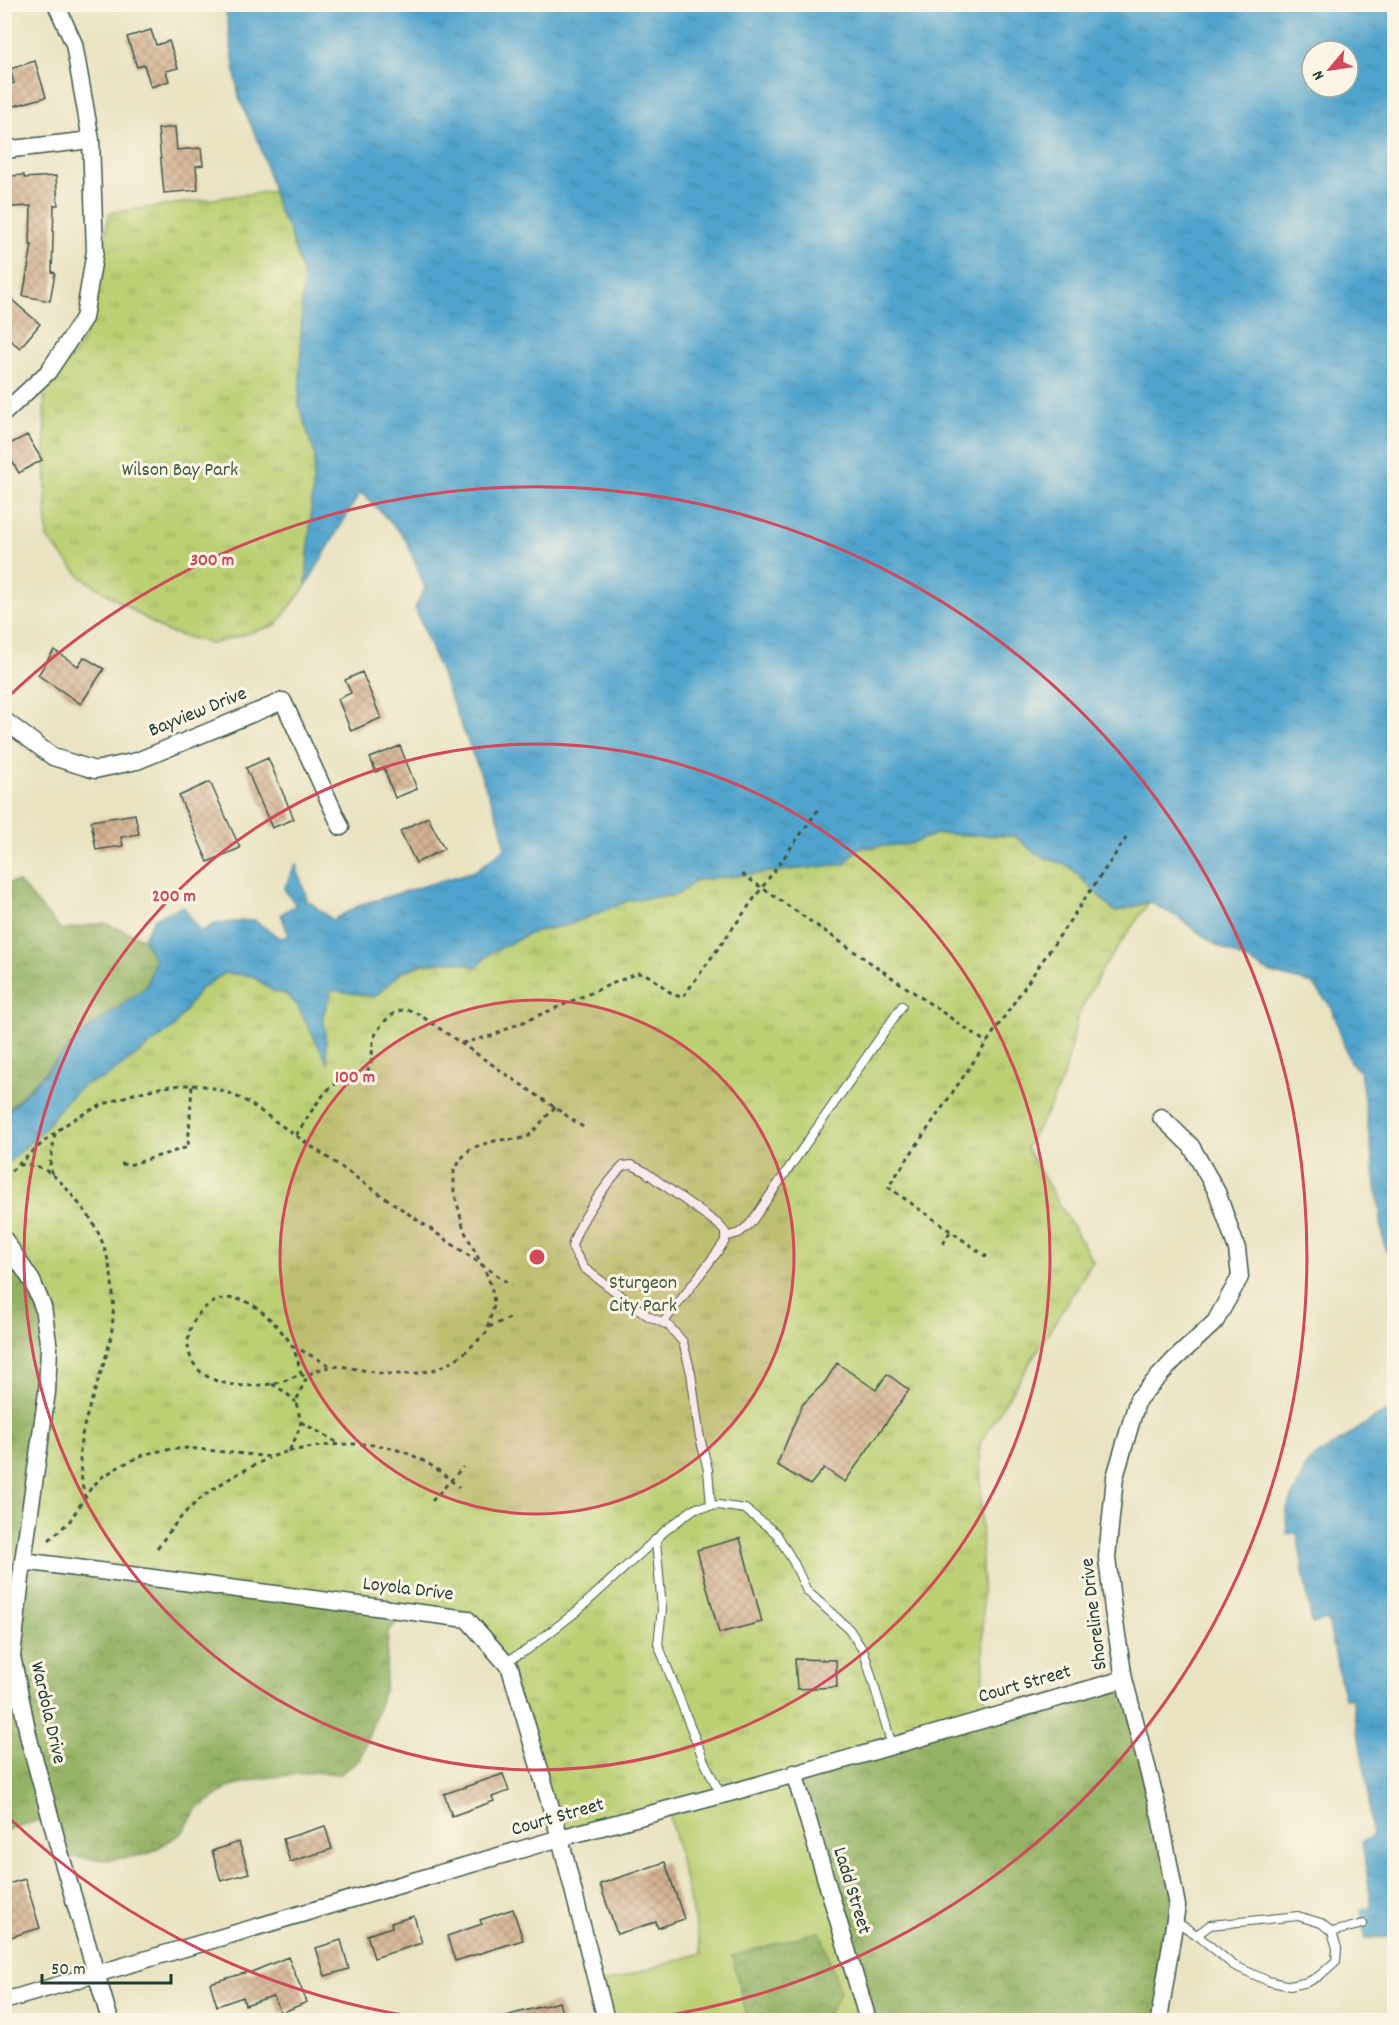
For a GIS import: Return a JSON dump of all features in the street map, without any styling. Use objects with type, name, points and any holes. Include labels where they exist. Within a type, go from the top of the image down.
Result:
[{"type":"street","points":[[4,413],[48,372],[84,318],[95,251],[91,140],[74,44],[56,4]]},
{"type":"street","points":[[4,150],[91,140]]},
{"type":"street","name":"Bayview Drive","points":[[4,720],[53,757],[95,770],[137,761],[283,701],[341,827]]},
{"type":"street","name":"Shoreline Drive","points":[[1159,2020],[1177,1906],[1160,1816],[1124,1679],[1107,1557],[1115,1477],[1138,1399],[1174,1360],[1215,1322],[1240,1277],[1237,1249],[1217,1192],[1191,1146],[1161,1117]]},
{"type":"street","name":"Wardola Drive","points":[[4,1239],[32,1281],[44,1307],[49,1349],[47,1392],[12,1656],[29,1739],[110,2020]]},
{"type":"street","name":"Loyola Drive","points":[[23,1561],[467,1619],[510,1668],[560,1838],[606,2020]]},
{"type":"street","name":"Court Street","points":[[4,2001],[560,1838],[722,1795],[1124,1679]]},
{"type":"street","name":"Ladd Street","points":[[794,1773],[868,2020]]},
{"type":"lane","points":[[725,1237],[739,1233],[750,1224],[902,1006]]},
{"type":"lane","points":[[663,1323],[718,1251],[725,1232],[718,1224],[644,1171],[632,1165],[623,1166],[614,1175],[575,1234],[572,1247],[584,1268],[648,1316],[663,1323],[668,1325],[683,1342],[691,1373],[699,1433],[708,1470],[711,1506]]},
{"type":"lane","points":[[505,1662],[527,1650],[576,1612],[695,1508],[711,1506],[745,1509],[776,1533],[807,1591],[849,1629],[864,1652],[892,1745]]},
{"type":"lane","points":[[656,1540],[663,1609],[658,1644],[704,1761],[722,1795]]},
{"type":"lane","points":[[1174,1921],[1197,1935],[1233,1965],[1268,1981],[1290,1986],[1308,1982],[1319,1976],[1336,1961],[1338,1948],[1332,1932],[1321,1923],[1298,1916],[1210,1925],[1197,1935]]},
{"type":"lane","points":[[1332,1932],[1363,1924]]},
{"type":"path","points":[[462,1043],[491,1036],[632,975],[643,973],[677,996],[683,997],[821,806]]},
{"type":"path","points":[[987,1257],[888,1186],[1127,837]]},
{"type":"path","points":[[742,874],[987,1043]]},
{"type":"path","points":[[296,1136],[333,1085],[364,1074],[369,1069],[374,1037],[393,1014],[402,1010],[411,1010],[420,1015],[582,1127]]},
{"type":"path","points":[[121,1164],[129,1165],[188,1147],[192,1085]]},
{"type":"path","points":[[4,1177],[55,1133],[81,1116],[140,1093],[162,1088],[205,1086],[235,1095],[511,1285]]},
{"type":"path","points":[[296,1402],[307,1378],[323,1368],[340,1366],[385,1374],[412,1374],[433,1370],[448,1365],[476,1344],[486,1333],[494,1305],[493,1294],[488,1277],[464,1230],[454,1191],[454,1172],[460,1159],[471,1148],[498,1140],[529,1136],[555,1107]]},
{"type":"path","points":[[52,1174],[50,1165],[55,1133]]},
{"type":"path","points":[[18,1165],[40,1166],[63,1184],[92,1221],[104,1248],[111,1274],[114,1309],[111,1337],[81,1444],[84,1498]]},
{"type":"path","points":[[943,1244],[950,1232]]},
{"type":"path","points":[[301,1374],[272,1384],[218,1383],[201,1373],[190,1357],[188,1342],[190,1326],[205,1308],[219,1300],[242,1299],[263,1312],[293,1346],[333,1367]]},
{"type":"path","points":[[488,1328],[512,1317]]},
{"type":"path","points":[[293,1346],[301,1374],[307,1378]]},
{"type":"path","points":[[272,1384],[296,1402],[301,1422],[289,1451]]},
{"type":"path","points":[[301,1422],[339,1443]]},
{"type":"path","points":[[157,1548],[190,1508],[212,1490],[235,1474],[289,1451],[339,1443],[368,1444],[398,1449],[425,1460],[459,1488]]},
{"type":"path","points":[[49,1540],[69,1522],[84,1498],[102,1477],[144,1454],[188,1448],[271,1457]]},
{"type":"path","points":[[432,1501],[463,1467]]},
{"type":"green space","name":"Wilson Bay Park","points":[[273,191],[280,215],[288,227],[303,276],[299,406],[315,454],[306,586],[276,625],[212,644],[165,631],[81,577],[47,538],[44,391],[79,348],[90,322],[109,213]]},
{"type":"green space","name":"Sturgeon City Park","points":[[936,834],[1014,836],[1038,855],[1070,866],[1115,912],[1149,902],[1102,970],[1078,1015],[1065,1072],[1052,1103],[1026,1148],[1093,1261],[980,1443],[984,1693],[990,1717],[560,1838],[510,1668],[467,1619],[23,1561],[47,1392],[43,1307],[5,1239],[5,1164],[46,1127],[62,1105],[83,1085],[105,1078],[173,1028],[201,988],[225,973],[252,976],[274,992],[285,994],[297,1005],[328,1062],[323,1015],[332,990],[374,997],[402,972],[424,964],[455,961],[477,967],[490,953],[533,932],[569,925],[630,900],[677,895],[697,880],[845,864],[858,848],[910,844]]},
{"type":"green space","points":[[19,882],[61,930],[104,923],[143,938],[155,960],[146,987],[83,1033],[5,1113],[5,883]]},
{"type":"green space","points":[[4,1239],[407,1611],[388,1632],[385,1687],[366,1744],[359,1760],[340,1774],[315,1772],[264,1778],[231,1786],[196,1810],[182,1833],[148,1854],[109,1860],[61,1856],[50,1817],[5,1830]]},
{"type":"green space","points":[[1124,1679],[1177,1906],[1159,2020],[868,2020],[794,1773]]},
{"type":"green space","points":[[794,1773],[868,2020],[824,2020],[840,1992],[732,1956],[748,2020],[606,2020],[597,1985],[702,1953],[668,1809]]},
{"type":"green space","points":[[820,1931],[840,1992],[824,2020],[748,2020],[732,1956]]},
{"type":"water","points":[[225,5],[1394,5],[1394,1259],[1385,1249],[1360,1071],[1350,1063],[1332,1008],[1313,984],[1271,973],[1213,943],[1176,916],[1149,902],[1115,912],[1070,867],[1038,855],[1014,836],[936,834],[910,844],[858,848],[845,864],[697,880],[677,895],[630,900],[569,925],[533,932],[490,953],[477,967],[455,961],[423,964],[402,972],[374,997],[332,990],[323,1015],[328,1064],[297,1005],[286,994],[274,992],[252,976],[225,973],[201,988],[173,1028],[105,1078],[83,1085],[62,1105],[46,1127],[5,1166],[5,1115],[83,1033],[146,987],[155,960],[143,938],[155,918],[183,906],[200,932],[215,924],[254,920],[280,938],[289,936],[281,914],[296,905],[284,889],[296,864],[307,900],[333,920],[362,904],[475,871],[505,848],[501,826],[415,608],[425,588],[405,538],[366,496],[359,494],[306,586],[315,455],[299,406],[303,276],[288,227],[280,215],[260,146],[239,98]]},
{"type":"water","points":[[1384,1412],[1394,1418],[1394,2020],[1392,2020],[1390,1937],[1365,1938],[1361,1909],[1372,1908],[1362,1842],[1372,1837],[1368,1790],[1352,1698],[1344,1698],[1328,1620],[1312,1624],[1297,1533],[1287,1534],[1286,1511],[1308,1462]]},
{"type":"building","points":[[151,30],[156,45],[169,41],[178,68],[166,71],[169,81],[151,87],[144,65],[137,67],[127,37]]},
{"type":"building","points":[[35,61],[46,97],[4,109],[4,86],[14,83],[10,69]]},
{"type":"building","points":[[175,127],[177,150],[201,148],[203,165],[196,166],[198,190],[164,193],[158,129]]},
{"type":"building","points":[[24,175],[24,178],[56,176],[58,205],[54,205],[52,272],[55,273],[50,301],[23,296],[32,245],[30,245],[31,206],[12,207],[10,176]]},
{"type":"building","points":[[12,300],[40,324],[20,348],[4,335],[4,309]]},
{"type":"building","points":[[27,435],[42,460],[19,473],[4,447]]},
{"type":"building","points":[[54,650],[78,666],[84,657],[104,669],[81,704],[38,675]]},
{"type":"building","points":[[362,672],[381,718],[351,731],[338,699],[351,693],[345,680]]},
{"type":"building","points":[[400,746],[417,789],[395,798],[384,768],[376,772],[370,758]]},
{"type":"building","points":[[268,758],[294,819],[272,828],[246,768]]},
{"type":"building","points":[[210,782],[240,848],[208,862],[179,796]]},
{"type":"building","points":[[135,814],[139,834],[121,837],[123,846],[96,850],[91,821]]},
{"type":"building","points":[[428,817],[444,849],[416,863],[400,831]]},
{"type":"building","points":[[837,1363],[876,1390],[887,1374],[909,1390],[845,1482],[824,1468],[810,1485],[777,1465],[802,1405],[825,1382]]},
{"type":"building","points":[[740,1538],[762,1622],[719,1633],[697,1550]]},
{"type":"building","points":[[795,1659],[836,1660],[837,1687],[797,1689]]},
{"type":"building","points":[[503,1774],[509,1791],[492,1797],[494,1801],[452,1816],[444,1794]]},
{"type":"building","points":[[325,1826],[332,1849],[290,1862],[283,1839]]},
{"type":"building","points":[[239,1842],[249,1873],[221,1881],[212,1851]]},
{"type":"building","points":[[665,1862],[684,1919],[658,1928],[656,1922],[617,1934],[600,1884]]},
{"type":"building","points":[[25,1879],[40,1928],[4,1939],[4,1885]]},
{"type":"building","points":[[513,1909],[523,1940],[455,1961],[447,1936],[482,1924],[480,1920]]},
{"type":"building","points":[[414,1916],[422,1943],[374,1958],[367,1935],[392,1927],[391,1923]]},
{"type":"building","points":[[341,1940],[349,1969],[325,1976],[316,1948]]},
{"type":"building","points":[[288,1957],[307,2002],[281,2013],[273,1996],[245,2005],[243,1997],[217,2006],[210,1983],[249,1973]]},
{"type":"building","points":[[559,2002],[564,2020],[506,2020],[505,2016]]}]
